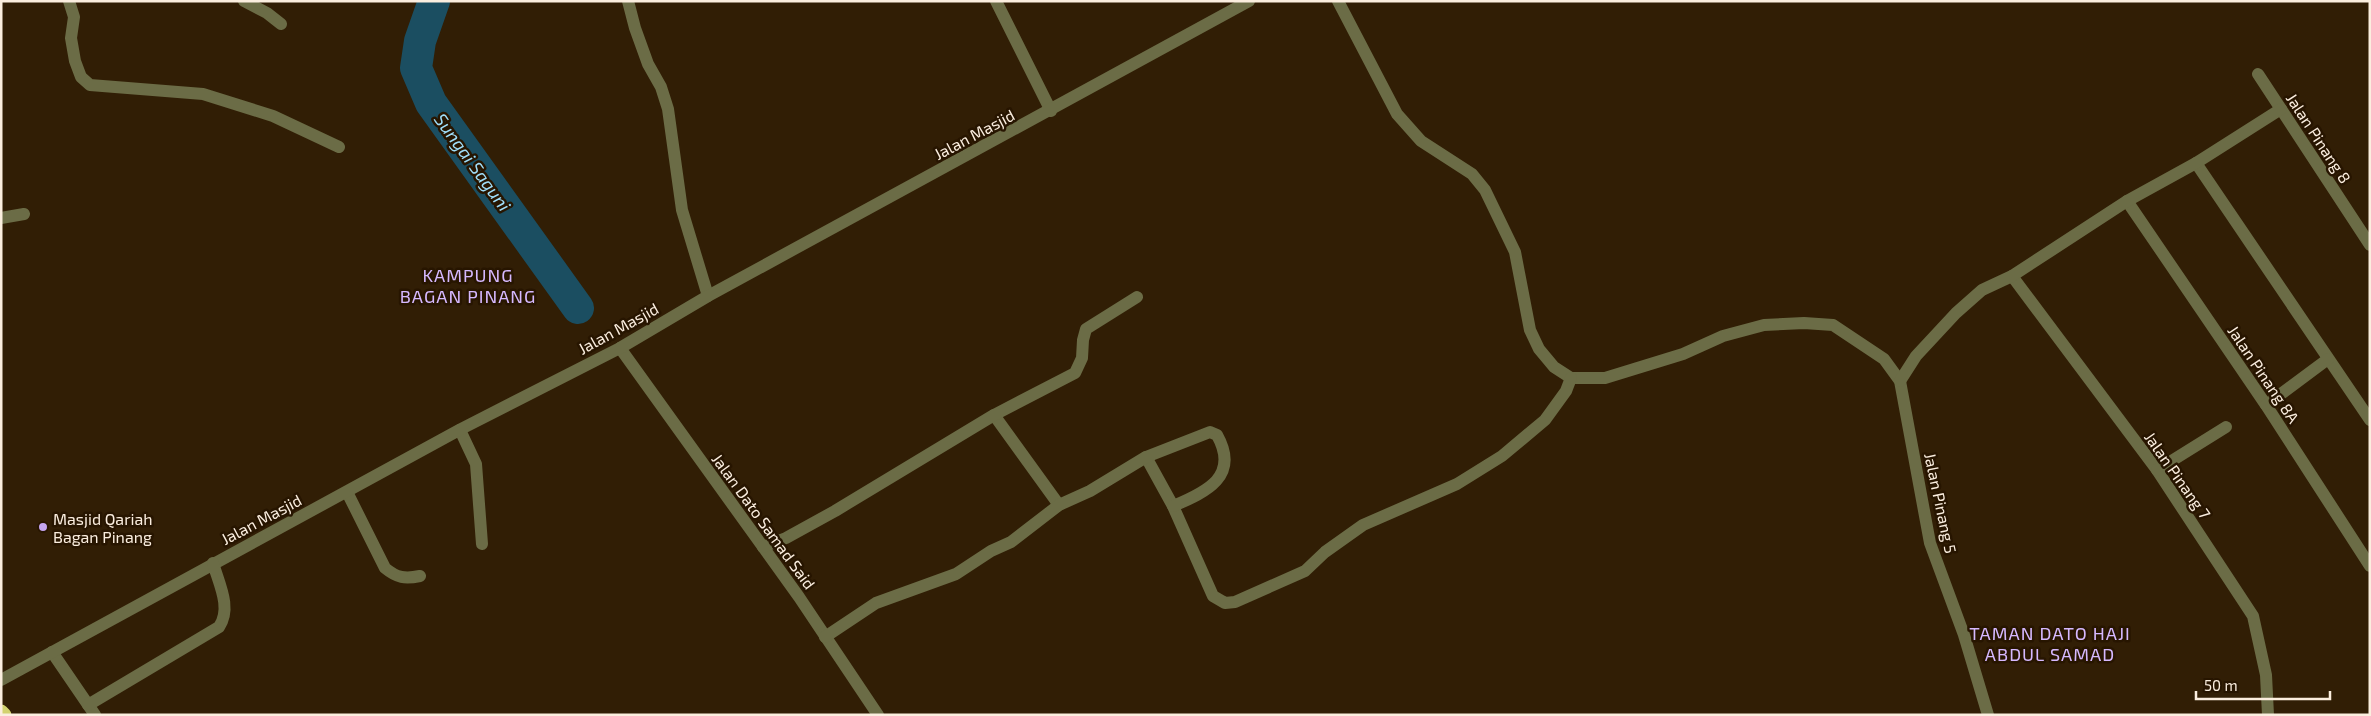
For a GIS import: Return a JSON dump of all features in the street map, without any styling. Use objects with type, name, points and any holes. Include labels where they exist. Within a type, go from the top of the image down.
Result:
[{"type":"highway","points":[[1,712],[4,715]]},
{"type":"street","points":[[69,1],[74,17],[71,38],[74,62],[81,77],[90,85],[203,94],[273,116],[339,147]]},
{"type":"street","points":[[244,1],[267,13],[281,24]]},
{"type":"street","points":[[628,1],[645,55],[661,87],[668,109],[682,210],[708,296]]},
{"type":"street","points":[[996,1],[1051,110]]},
{"type":"street","name":"Jalan Masjid","points":[[1,680],[460,430],[620,348],[708,296],[1249,1]]},
{"type":"street","points":[[1338,1],[1397,114],[1421,141],[1472,174],[1485,190],[1515,252],[1530,330],[1536,343],[1554,368],[1572,378],[1605,378],[1684,354],[1722,336],[1764,325],[1804,323],[1833,326],[1884,359],[1900,381],[1916,356],[1956,313],[1982,290],[2012,276],[2128,201],[2196,164],[2280,109]]},
{"type":"street","name":"Jalan Pinang 8","points":[[2258,74],[2370,245]]},
{"type":"street","points":[[2196,164],[2370,420]]},
{"type":"street","name":"Jalan Pinang 8A","points":[[2128,201],[2266,405],[2370,566]]},
{"type":"street","points":[[1,218],[24,214]]},
{"type":"street","name":"Jalan Pinang 7","points":[[2012,276],[2157,470],[2253,616],[2266,675],[2268,715]]},
{"type":"street","points":[[763,547],[786,538],[835,511],[994,415],[1075,373],[1082,358],[1086,329],[1137,297]]},
{"type":"street","name":"Jalan Dato Samad Said","points":[[620,348],[763,547],[878,715]]},
{"type":"street","points":[[2266,405],[2328,359]]},
{"type":"street","points":[[1146,458],[1173,506],[1198,566],[1214,596],[1225,603],[1235,602],[1304,571],[1325,552],[1363,525],[1457,484],[1502,456],[1545,420],[1566,391],[1572,378]]},
{"type":"street","name":"Jalan Pinang 5","points":[[1900,381],[1930,542],[1964,635],[1988,715]]},
{"type":"street","points":[[994,415],[1060,504]]},
{"type":"street","points":[[2157,470],[2226,427]]},
{"type":"street","points":[[460,430],[476,464],[482,544]]},
{"type":"street","points":[[825,638],[876,603],[956,574],[990,551],[1011,542],[1060,504],[1090,490],[1146,458],[1210,432],[1217,435],[1222,444],[1226,462],[1222,473],[1203,492],[1173,506]]},
{"type":"street","points":[[347,492],[385,568],[395,576],[408,579],[420,576]]},
{"type":"street","points":[[52,652],[91,710],[219,627],[225,618],[226,608],[213,563]]},
{"type":"waterway","name":"Sungai Saguni","points":[[434,1],[420,41],[416,68],[431,103],[578,308]]},
{"type":"place","name":"Masjid Qariah Bagan Pinang","points":[[43,527]]},
{"type":"district","name":"KAMPUNG BAGAN PINANG","points":[[468,285]]},
{"type":"district","name":"TAMAN DATO HAJI ABDUL SAMAD","points":[[2050,643]]}]
